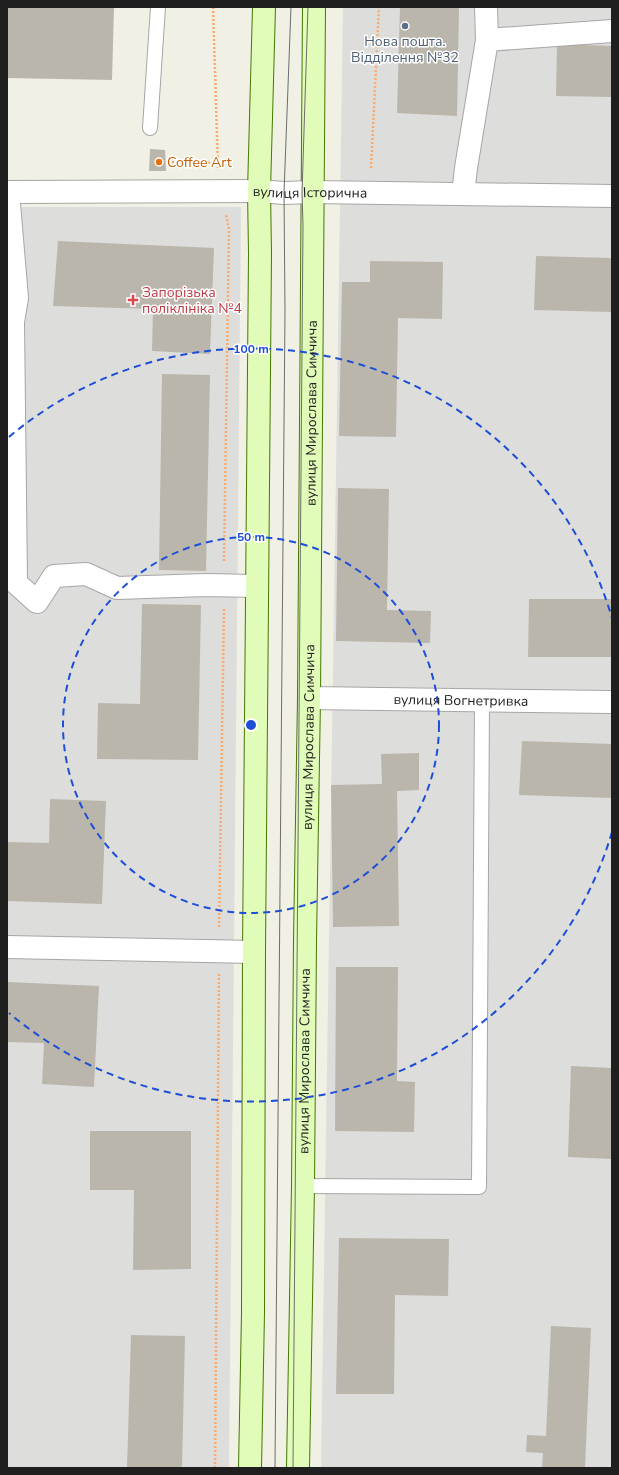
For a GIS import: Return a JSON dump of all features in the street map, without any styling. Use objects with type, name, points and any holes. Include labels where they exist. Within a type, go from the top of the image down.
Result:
[{"type":"street","points":[[250,1468],[253,1313],[254,952],[260,253],[259,191],[264,7]]},
{"type":"street","name":"вулиця Мирослава Симчича","points":[[298,1468],[309,698],[314,7]]},
{"type":"street","points":[[463,194],[487,40],[486,7]]},
{"type":"street","points":[[487,40],[612,31]]},
{"type":"street","name":"вулиця Історична","points":[[8,192],[259,191],[284,193],[312,192],[612,196]]},
{"type":"street","points":[[8,192],[17,298],[10,326],[16,583],[37,602],[54,576],[86,574],[117,588],[224,585],[257,586]]},
{"type":"street","name":"вулиця Вогнетривка","points":[[309,698],[612,702]]},
{"type":"street","points":[[7,947],[254,952]]},
{"type":"lane","points":[[150,128],[158,7]]},
{"type":"lane","points":[[303,1186],[479,1187],[482,701]]},
{"type":"path","points":[[213,7],[217,163],[229,229],[219,951],[215,1468]]},
{"type":"path","points":[[371,169],[379,7]]},
{"type":"path","points":[[168,162],[217,163]]},
{"type":"shaded area","points":[[343,7],[612,7],[612,1468],[321,1468]]},
{"type":"shaded area","points":[[7,207],[241,207],[229,1468],[7,1468]]},
{"type":"building","points":[[7,7],[114,7],[112,80],[7,78]]},
{"type":"building","points":[[400,7],[459,7],[457,116],[397,113]]},
{"type":"building","points":[[557,44],[612,46],[612,97],[556,96]]},
{"type":"building","points":[[150,149],[165,150],[166,171],[149,171]]},
{"type":"building","name":"Запорізька поліклініка №4","points":[[58,241],[214,248],[210,354],[152,351],[153,309],[53,306]]},
{"type":"building","points":[[536,256],[612,258],[612,312],[534,310]]},
{"type":"building","points":[[370,261],[443,262],[442,319],[398,318],[396,437],[339,436],[342,282],[370,282]]},
{"type":"building","points":[[162,374],[210,375],[206,571],[159,570]]},
{"type":"building","points":[[338,488],[389,489],[387,610],[431,611],[430,643],[336,641]]},
{"type":"building","points":[[529,599],[612,599],[612,657],[528,657]]},
{"type":"building","points":[[142,604],[201,605],[198,760],[97,759],[98,703],[140,704]]},
{"type":"building","points":[[522,741],[612,744],[612,798],[519,795]]},
{"type":"building","points":[[419,753],[419,790],[397,791],[399,926],[333,927],[331,785],[382,784],[381,754]]},
{"type":"building","points":[[50,799],[106,801],[102,904],[7,901],[7,842],[49,843]]},
{"type":"building","points":[[336,967],[398,967],[397,1081],[415,1082],[414,1132],[335,1131]]},
{"type":"building","points":[[7,982],[99,986],[94,1087],[42,1084],[44,1043],[7,1042]]},
{"type":"building","points":[[571,1066],[612,1068],[612,1159],[568,1157]]},
{"type":"building","points":[[90,1131],[191,1131],[191,1269],[133,1270],[134,1190],[90,1190]]},
{"type":"building","points":[[339,1238],[449,1239],[448,1296],[395,1295],[394,1394],[336,1394]]},
{"type":"building","points":[[551,1326],[591,1328],[585,1468],[542,1468],[543,1453],[526,1452],[527,1435],[546,1436]]},
{"type":"building","points":[[131,1335],[185,1336],[182,1468],[127,1468]]},
{"type":"tram line","points":[[275,1468],[285,310],[284,193],[291,7]]},
{"type":"tram line","points":[[293,1468],[303,225],[302,193],[308,7]]},
{"type":"place","name":"Нова пошта. Відділення №32","points":[[405,26]]},
{"type":"place","name":"Coffee Art","points":[[159,162]]},
{"type":"place","name":"Запорізька поліклініка №4","points":[[133,300]]}]
